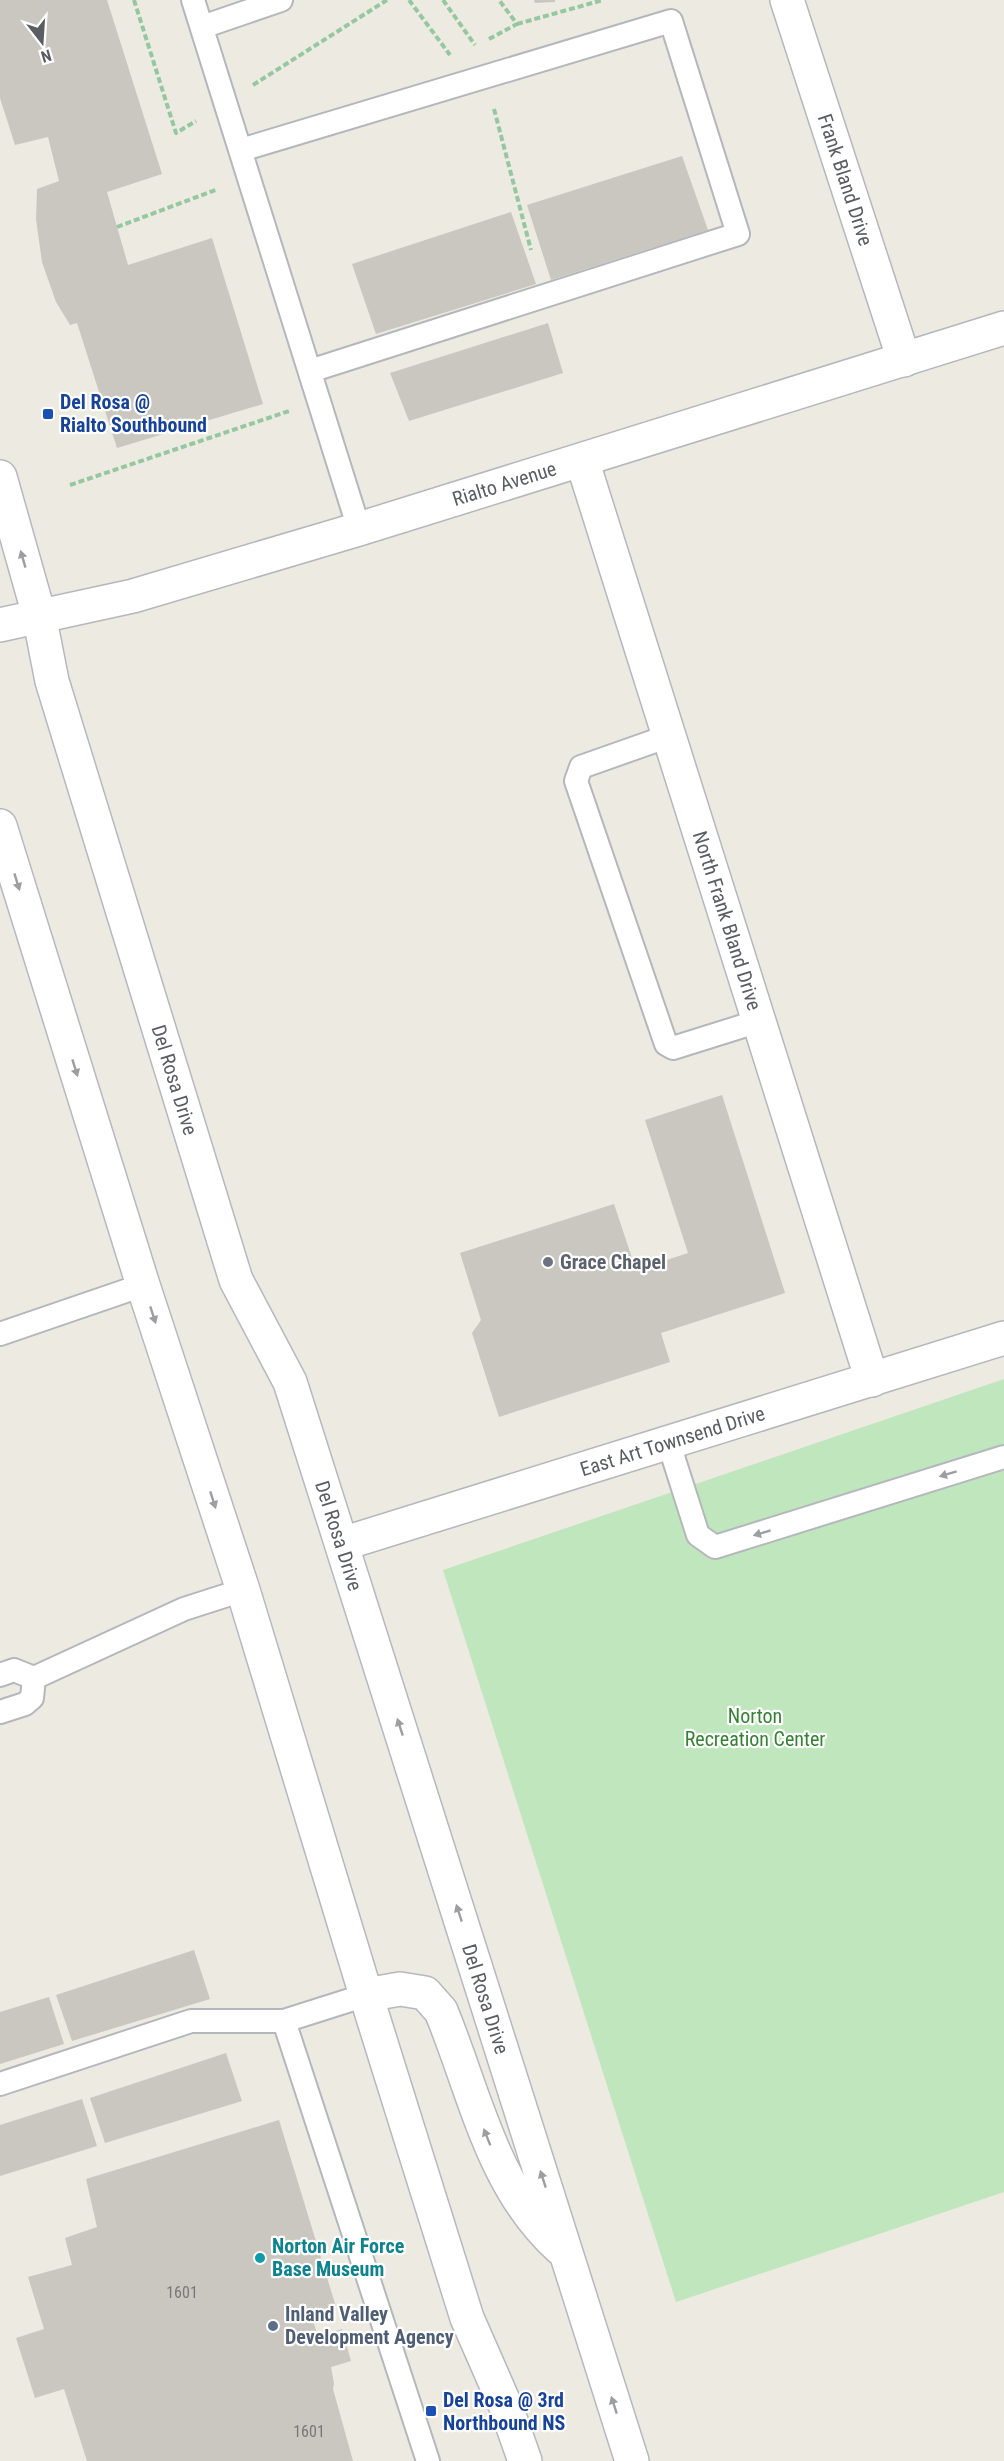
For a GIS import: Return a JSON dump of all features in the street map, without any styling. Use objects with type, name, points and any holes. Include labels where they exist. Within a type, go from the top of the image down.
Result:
[{"type":"street","name":"Frank Bland Drive","points":[[787,0],[904,360]]},
{"type":"street","name":"Rialto Avenue","points":[[0,625],[133,596],[360,529],[1004,328]]},
{"type":"street","name":"North Frank Bland Drive","points":[[582,460],[872,1380]]},
{"type":"street","name":"Del Rosa Drive","points":[[0,477],[39,615],[52,681],[236,1280],[290,1382],[632,2461]]},
{"type":"street","points":[[0,826],[143,1285],[243,1590],[467,2318],[506,2407],[525,2461]]},
{"type":"street","name":"East Art Townsend Drive","points":[[342,1544],[1004,1338]]},
{"type":"street","points":[[366,1995],[400,1989],[425,1993],[441,2011],[493,2152],[529,2214],[546,2236],[566,2253]]},
{"type":"lane","points":[[193,0],[360,529]]},
{"type":"lane","points":[[202,27],[281,0]]},
{"type":"lane","points":[[241,150],[671,21],[738,234],[310,371]]},
{"type":"lane","points":[[669,736],[581,767],[576,781],[666,1044],[673,1048],[759,1022]]},
{"type":"lane","points":[[0,1334],[143,1285]]},
{"type":"lane","points":[[669,1444],[698,1535],[715,1547],[1004,1457]]},
{"type":"lane","points":[[0,1675],[14,1670],[34,1678],[184,1609],[243,1590]]},
{"type":"lane","points":[[0,1712],[25,1704],[32,1698],[34,1678]]},
{"type":"lane","points":[[0,2084],[191,2021],[284,2021],[366,1995]]},
{"type":"lane","points":[[284,2021],[428,2461]]},
{"type":"path","points":[[409,0],[453,58]]},
{"type":"path","points":[[443,0],[476,46]]},
{"type":"path","points":[[499,0],[517,24]]},
{"type":"path","points":[[468,50],[517,24],[603,0]]},
{"type":"path","points":[[486,77],[531,250]]},
{"type":"path","points":[[117,226],[227,186]]},
{"type":"path","points":[[70,485],[300,407]]},
{"type":"green space","name":"Norton Recreation Center","points":[[1004,1379],[1004,2192],[676,2302],[443,1570]]},
{"type":"building","points":[[0,0],[107,0],[162,174],[107,192],[128,265],[212,238],[263,404],[117,448],[77,323],[70,325],[56,302],[42,262],[36,219],[37,189],[59,181],[48,137],[15,145],[0,98]]},
{"type":"building","points":[[534,0],[555,0],[555,2],[535,3]]},
{"type":"building","points":[[682,156],[708,230],[551,280],[527,205]]},
{"type":"building","points":[[511,212],[536,284],[376,334],[352,264]]},
{"type":"building","points":[[548,323],[563,373],[409,421],[390,373]]},
{"type":"building","name":"Grace Chapel","points":[[722,1095],[785,1293],[661,1333],[670,1362],[499,1417],[472,1333],[481,1320],[460,1253],[614,1204],[636,1270],[688,1253],[645,1120]]},
{"type":"building","points":[[194,1950],[210,1999],[72,2041],[56,1995]]},
{"type":"building","points":[[49,1997],[64,2044],[0,2064],[0,2012]]},
{"type":"building","points":[[226,2053],[242,2101],[105,2143],[90,2098]]},
{"type":"building","points":[[82,2099],[97,2146],[0,2176],[0,2125]]},
{"type":"building","points":[[279,2120],[336,2307],[311,2314],[318,2337],[342,2329],[351,2361],[331,2367],[333,2389],[353,2461],[87,2461],[64,2389],[35,2398],[16,2338],[44,2329],[28,2277],[72,2265],[65,2238],[97,2227],[86,2179]]},
{"type":"place","name":"Del Rosa @ Rialto Southbound","points":[[48,414]]},
{"type":"place","name":"Grace Chapel","points":[[548,1262]]},
{"type":"place","name":"Norton Air Force Base Museum","points":[[260,2258]]},
{"type":"place","name":"Inland Valley Development Agency","points":[[273,2326]]},
{"type":"place","name":"Del Rosa @ 3rd Northbound NS","points":[[431,2411]]}]
